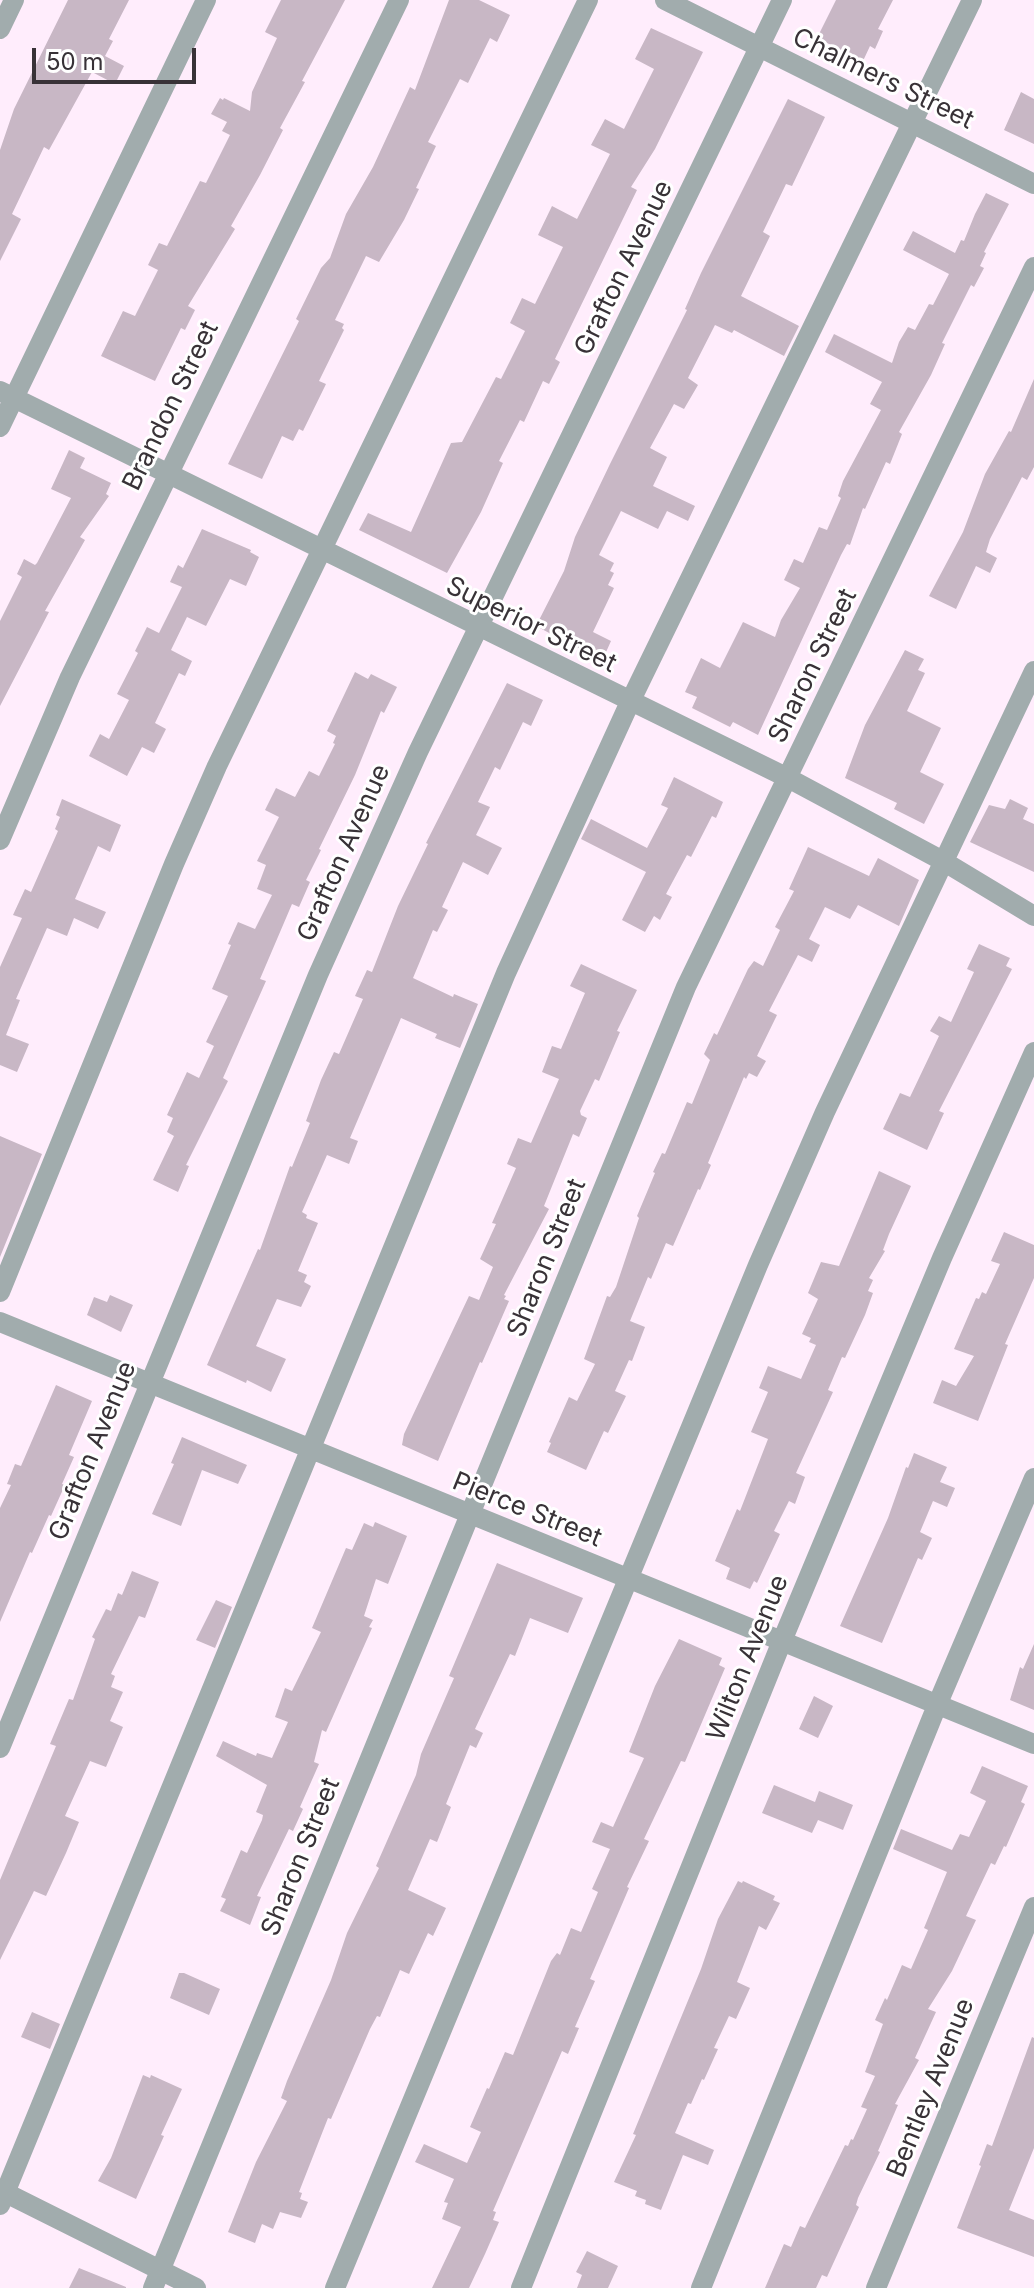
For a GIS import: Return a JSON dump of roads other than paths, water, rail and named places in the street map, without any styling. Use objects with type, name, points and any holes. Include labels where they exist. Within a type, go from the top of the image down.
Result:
[{"type":"street","points":[[0,29],[14,0]]},
{"type":"street","points":[[0,427],[7,395],[206,0]]},
{"type":"street","name":"Brandon Street","points":[[0,840],[70,677],[399,0]]},
{"type":"street","points":[[0,1292],[217,766],[588,0]]},
{"type":"street","name":"Chalmers Street","points":[[665,0],[1034,184]]},
{"type":"street","name":"Grafton Avenue","points":[[0,1748],[318,975],[418,752],[782,0]]},
{"type":"street","points":[[196,2288],[156,2279],[2,2196],[506,973],[630,702],[972,0]]},
{"type":"street","name":"Sharon Street","points":[[156,2279],[686,987],[1034,267]]},
{"type":"street","name":"Superior Street","points":[[7,395],[788,778],[943,861],[1034,916]]},
{"type":"street","points":[[335,2288],[770,1238],[825,1112],[1034,671]]},
{"type":"street","name":"Wilton Avenue","points":[[521,2288],[782,1641],[942,1258],[1034,1052]]},
{"type":"street","name":"Pierce Street","points":[[0,1322],[1034,1744]]},
{"type":"street","points":[[701,2288],[938,1703],[1034,1478]]},
{"type":"street","name":"Bentley Avenue","points":[[876,2288],[1034,1907]]}]
